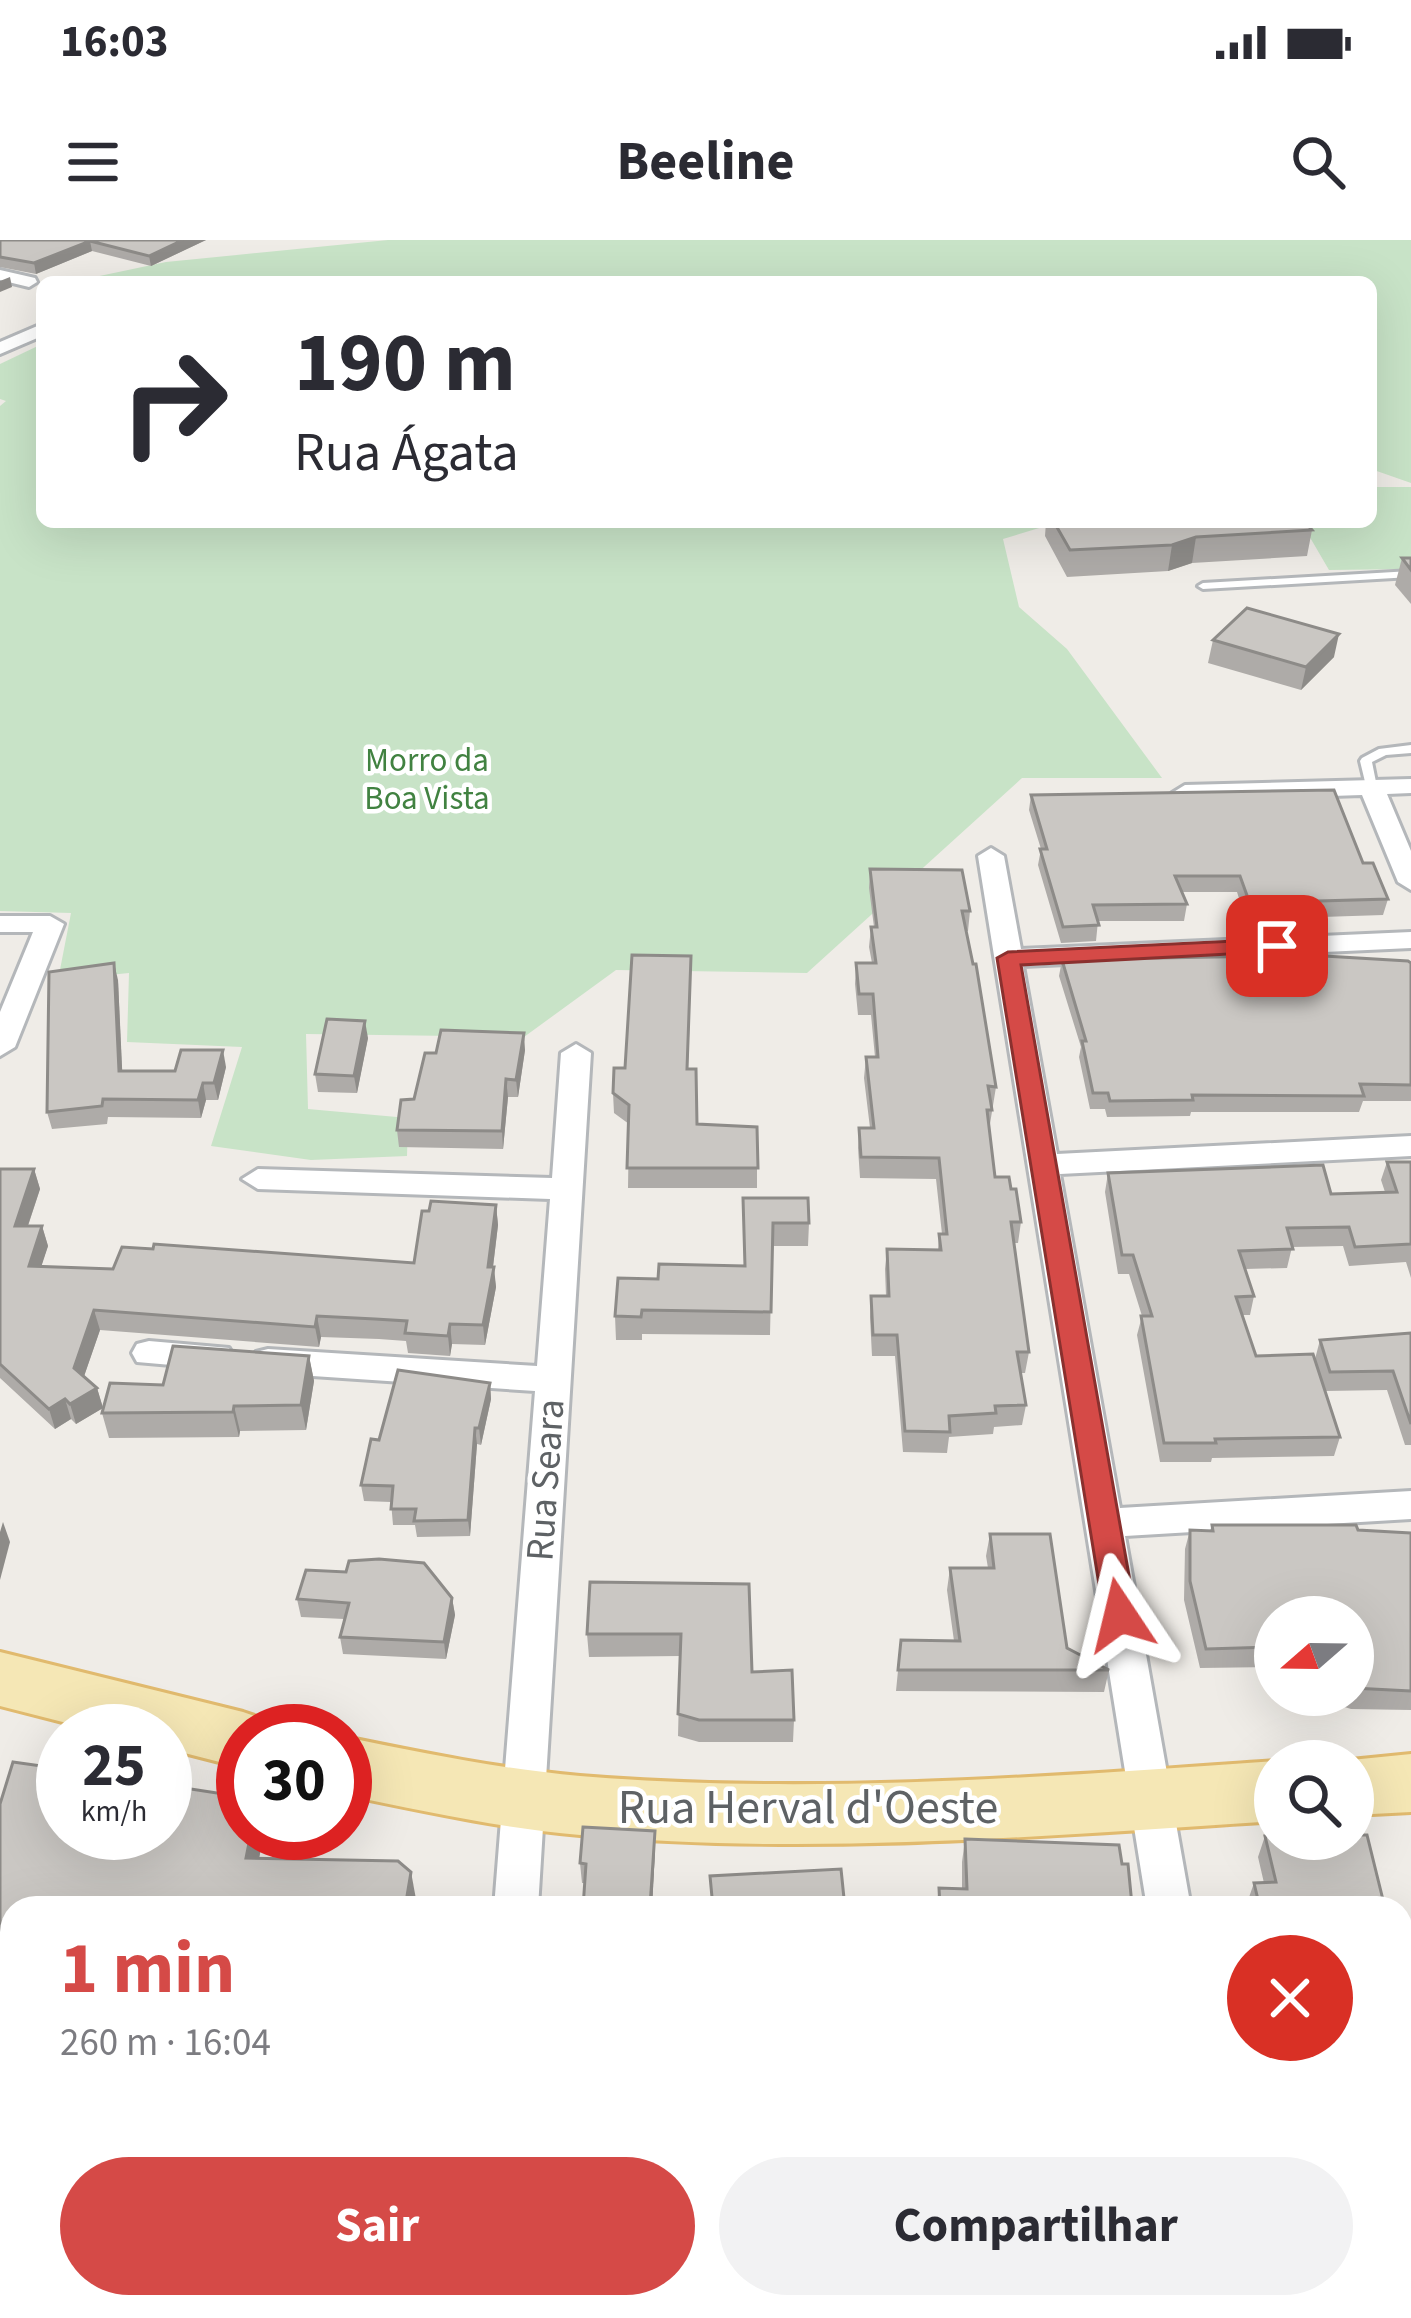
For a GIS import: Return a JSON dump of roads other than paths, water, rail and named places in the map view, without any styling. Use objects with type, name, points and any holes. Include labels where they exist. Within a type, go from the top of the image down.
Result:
[{"type":"main road","points":[[0,1679],[216,1733]]},
{"type":"main road","name":"Rua Herval d'Oeste","points":[[372,1771],[524,1802],[757,1818],[891,1816],[1254,1792]]},
{"type":"main road","points":[[1374,1785],[1411,1783]]},
{"type":"street","points":[[0,275],[29,282]]},
{"type":"street","points":[[0,349],[36,332]]},
{"type":"street","points":[[1157,794],[1411,786]]},
{"type":"street","points":[[1371,788],[1411,882]]},
{"type":"street","points":[[991,856],[1167,1896]]},
{"type":"street","points":[[0,924],[50,924],[0,1047]]},
{"type":"street","points":[[1008,958],[1411,940]]},
{"type":"street","name":"Rua Seara","points":[[517,1896],[577,1053]]},
{"type":"street","points":[[1043,1165],[1411,1146]]},
{"type":"street","points":[[257,1179],[567,1189]]},
{"type":"street","points":[[149,1353],[554,1380]]},
{"type":"street","points":[[1104,1523],[1411,1504]]},
{"type":"lane","points":[[1203,586],[1411,574]]},
{"type":"lane","points":[[1371,788],[1366,761],[1383,752],[1411,749]]},
{"type":"park label","name":"Morro da Boa Vista","points":[[427,779]]}]
